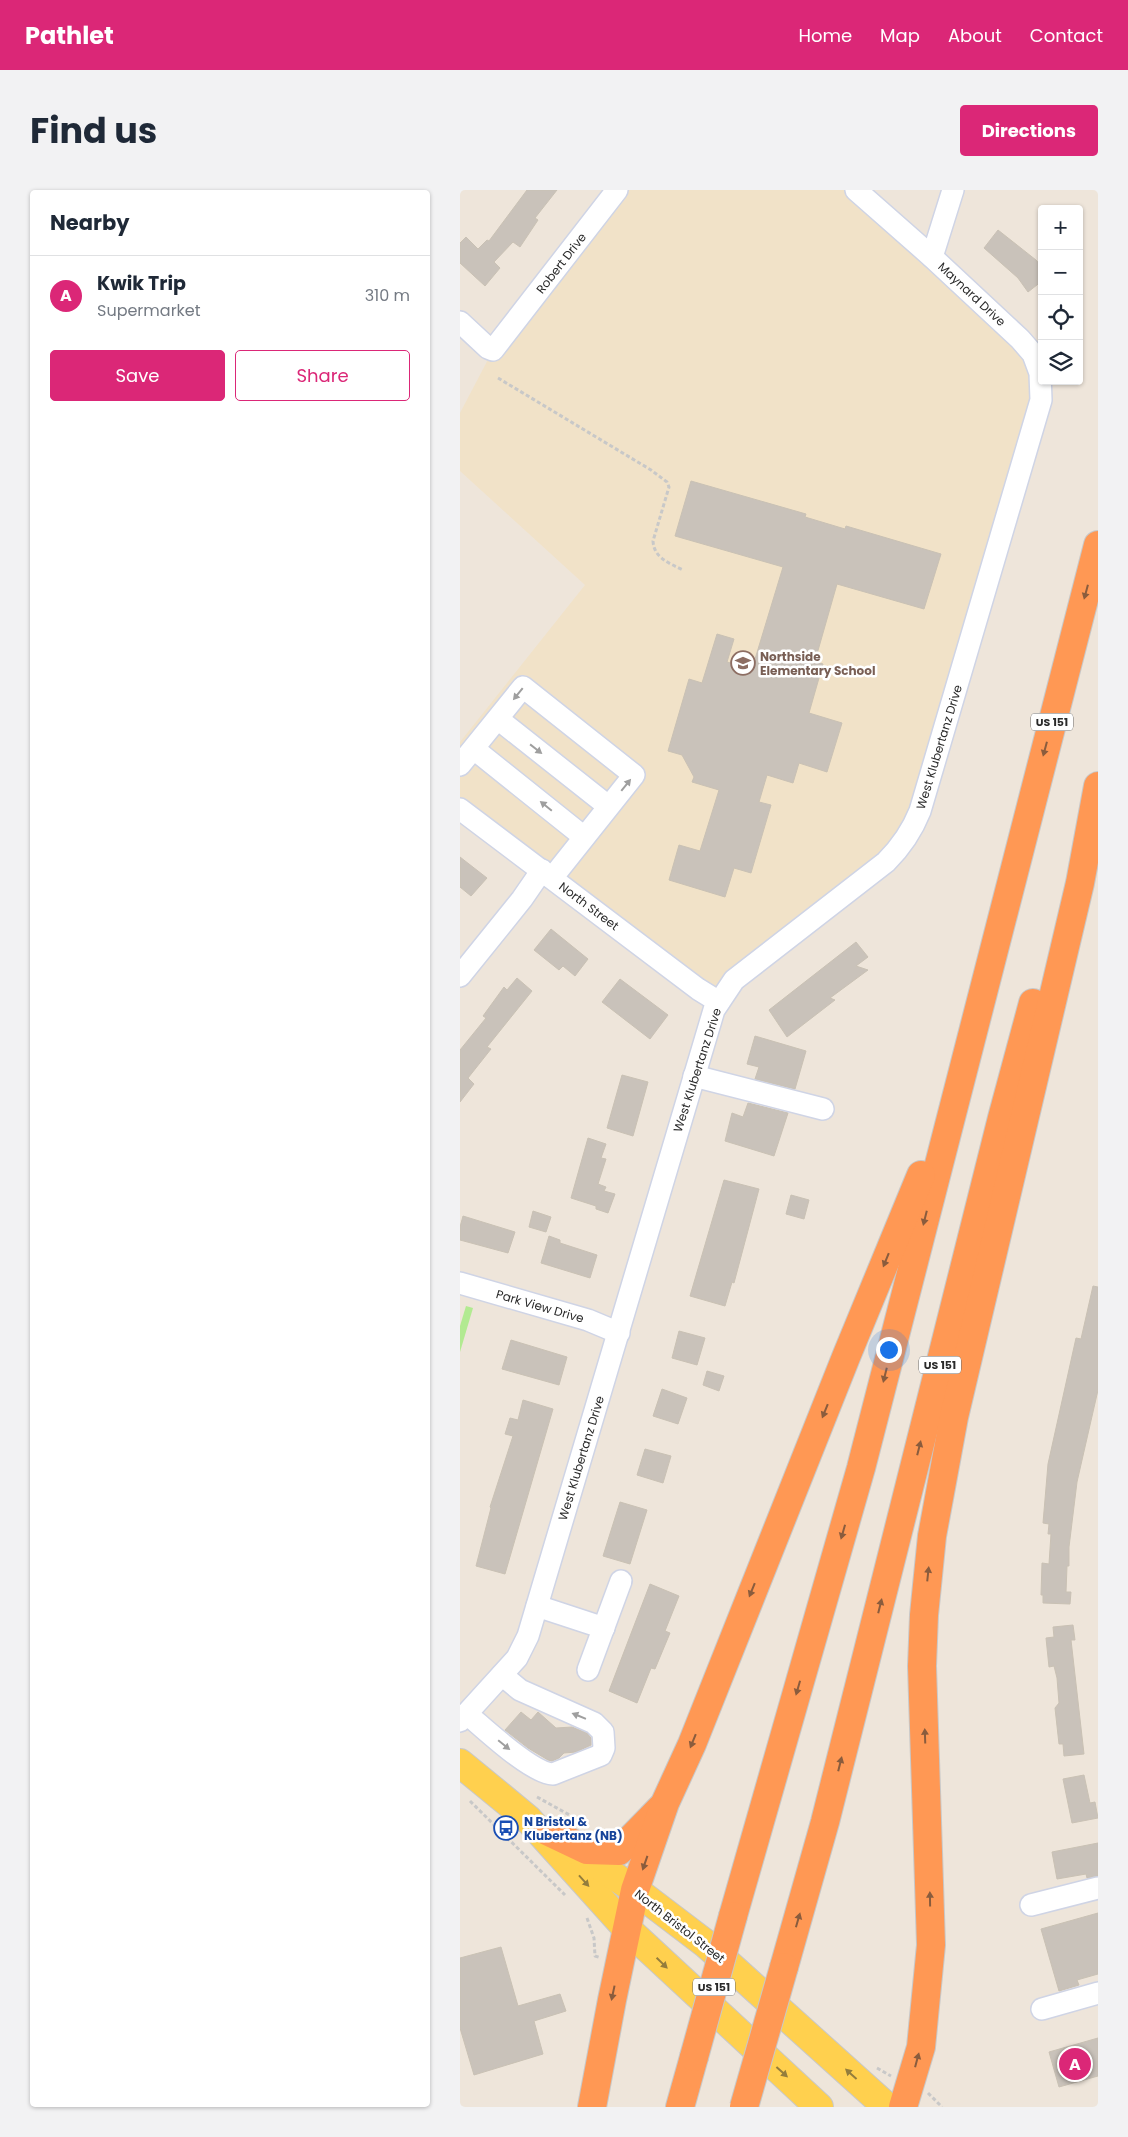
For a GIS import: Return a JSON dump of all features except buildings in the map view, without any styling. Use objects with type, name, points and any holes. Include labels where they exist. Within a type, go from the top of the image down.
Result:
[{"type":"highway","name":"US 151","points":[[680,2107],[861,1468],[1098,545]]},
{"type":"highway","name":"US 151","points":[[744,2107],[826,1822],[1002,1118],[1098,764]]},
{"type":"highway","points":[[904,2107],[920,2047],[931,1945],[922,1666],[924,1615],[932,1536],[954,1416],[1080,883],[1098,786]]},
{"type":"highway","points":[[592,2107],[635,1890],[665,1803],[692,1744],[846,1357],[916,1191],[1006,899]]},
{"type":"highway","points":[[537,1825],[588,1850],[619,1851],[665,1803]]},
{"type":"main road","name":"North Bristol Street","points":[[460,1763],[537,1825],[635,1890],[706,1944],[887,2107]]},
{"type":"main road","name":"North Bristol Street","points":[[537,1825],[627,1929],[820,2107]]},
{"type":"street","name":"Robert Drive","points":[[460,322],[493,350],[617,190]]},
{"type":"street","name":"Maynard Drive","points":[[856,190],[1020,338],[1033,354],[1040,373],[1042,386],[1041,400],[1035,421]]},
{"type":"street","points":[[932,257],[953,190]]},
{"type":"street","name":"West Klubertanz Drive","points":[[463,1717],[517,1658],[528,1636],[714,1010],[734,980],[886,862],[897,851],[914,827],[1035,421]]},
{"type":"street","points":[[460,765],[523,687],[634,775],[584,837],[522,899],[460,976]]},
{"type":"street","points":[[498,719],[608,806]]},
{"type":"street","points":[[474,749],[584,837]]},
{"type":"street","name":"North Street","points":[[460,809],[698,989],[719,1002]]},
{"type":"street","points":[[694,1076],[823,1109]]},
{"type":"street","name":"Park View Drive","points":[[460,1283],[588,1320],[619,1333]]},
{"type":"street","points":[[588,1670],[621,1581]]},
{"type":"street","points":[[537,1606],[604,1628]]},
{"type":"street","points":[[463,1717],[545,1774],[553,1774],[601,1754],[604,1748],[603,1732],[594,1722],[520,1690],[502,1675]]},
{"type":"street","points":[[1031,1905],[1098,1888]]},
{"type":"street","points":[[1042,2009],[1098,1993]]},
{"type":"path","points":[[498,378],[651,470],[667,482],[669,488],[653,541],[653,549],[665,561],[683,570]]},
{"type":"shaded area","name":"Northside Elementary School","points":[[617,190],[856,190],[1038,371],[1038,380],[914,827],[719,1002],[460,809],[460,742],[585,585],[460,471],[460,413],[493,350]]},
{"type":"green space","points":[[466,1306],[473,1308],[460,1352],[460,1326]]},
{"type":"place","name":"Northside Elementary School","points":[[743,663]]},
{"type":"place","name":"N Bristol & Klubertanz (NB)","points":[[506,1828]]},
{"type":"place","name":"Kwik Trip","points":[[1075,2064]]}]
